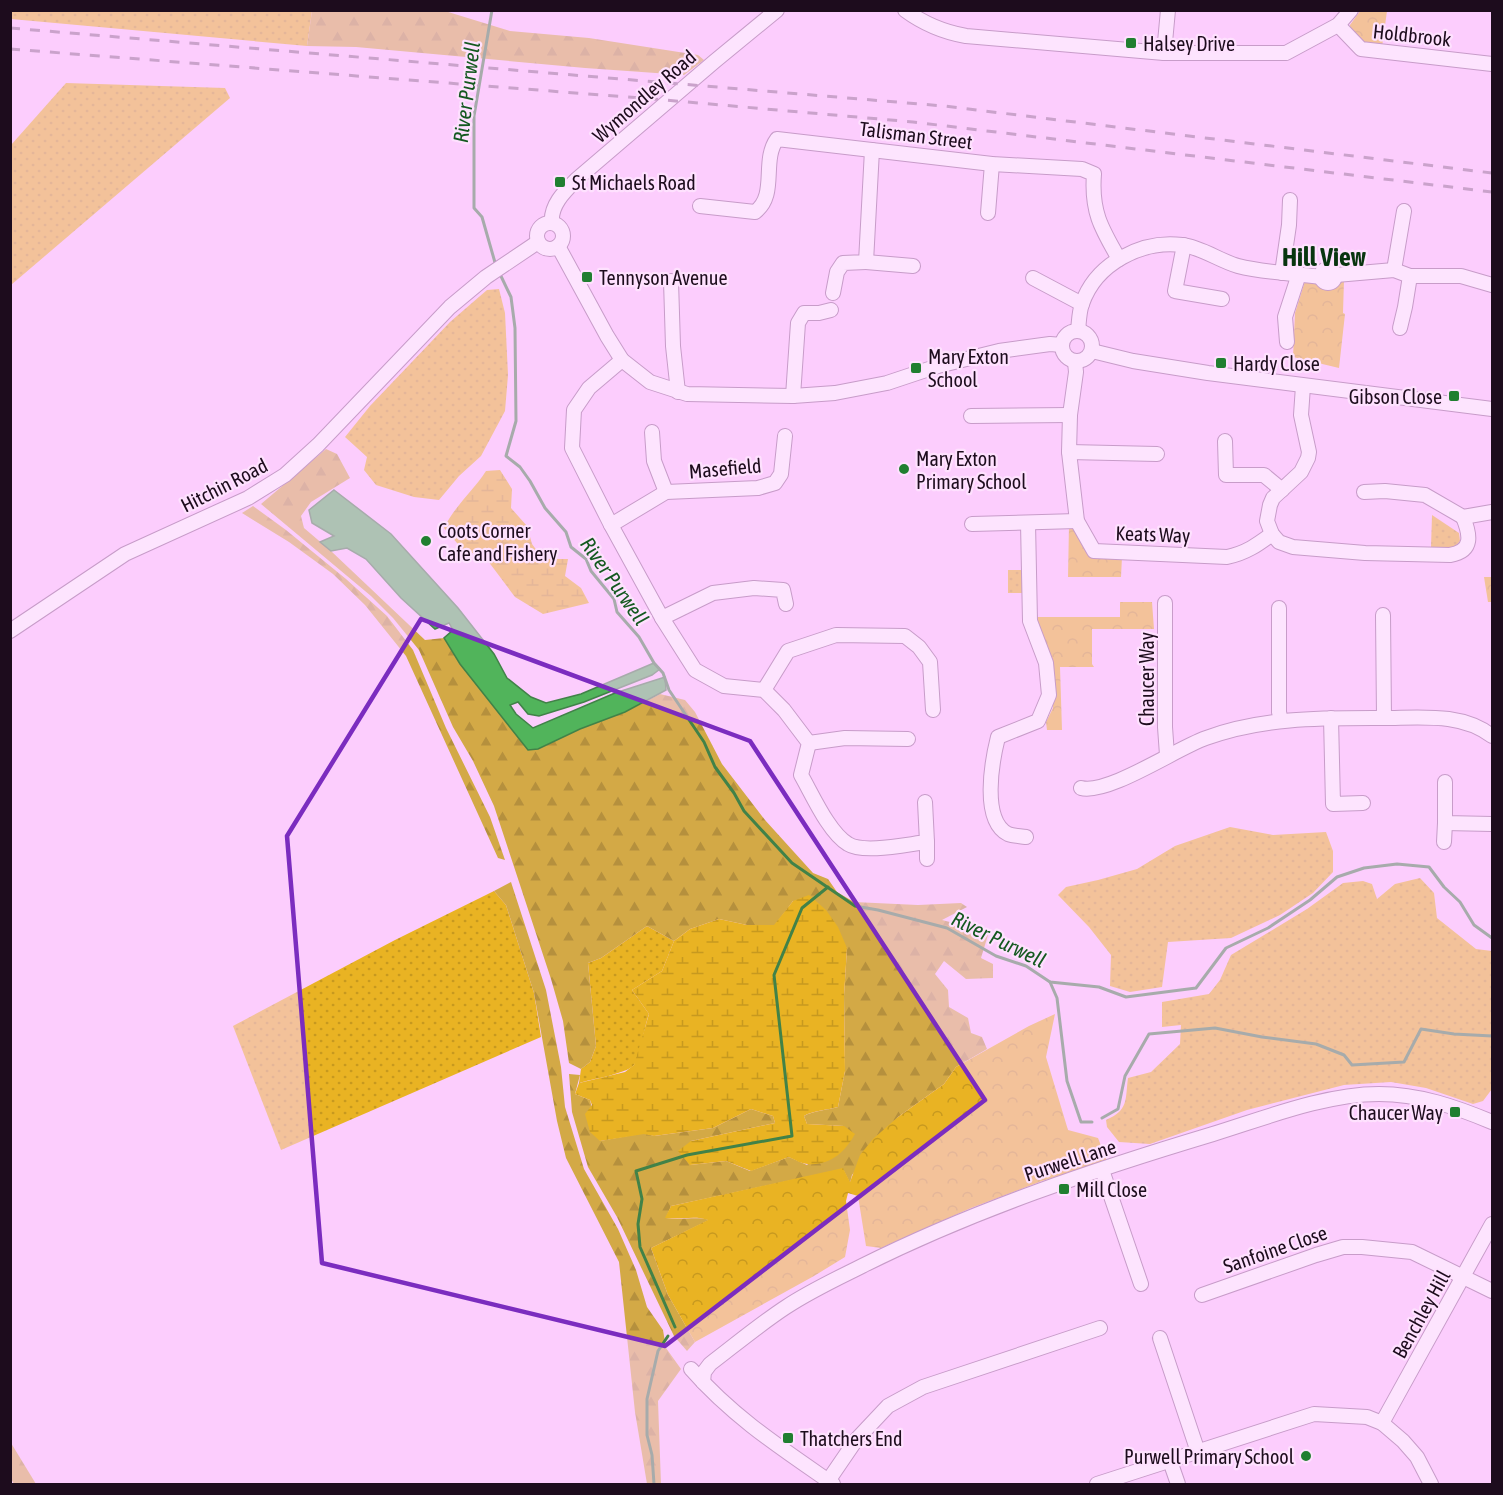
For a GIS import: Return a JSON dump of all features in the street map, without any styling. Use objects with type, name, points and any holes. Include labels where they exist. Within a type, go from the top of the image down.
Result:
[{"type":"street","name":"Wymondley Road","points":[[552,223],[551,215],[559,199],[577,179],[777,10]]},
{"type":"street","points":[[905,10],[925,24],[966,36],[1164,53],[1286,53],[1338,25],[1351,10]]},
{"type":"street","points":[[1164,53],[1168,10]]},
{"type":"street","name":"Holdbrook","points":[[1338,25],[1361,49],[1492,64]]},
{"type":"street","name":"Talisman Street","points":[[700,206],[755,212],[762,207],[767,198],[771,148],[777,139],[992,164],[1082,169],[1094,174],[1092,194],[1099,223],[1119,259]]},
{"type":"street","points":[[866,262],[872,150]]},
{"type":"street","points":[[988,213],[992,164]]},
{"type":"street","points":[[1282,273],[1290,200]]},
{"type":"street","points":[[1394,270],[1404,210]]},
{"type":"street","points":[[552,223],[559,226],[563,233],[558,246],[552,249],[545,248],[538,242],[538,229],[544,224],[552,223]]},
{"type":"street","name":"Hitchin Road","points":[[10,632],[125,554],[248,498],[285,475],[318,445],[450,307],[492,272],[538,242]]},
{"type":"street","points":[[1184,245],[1175,291],[1222,299]]},
{"type":"street","points":[[1078,331],[1082,304],[1089,289],[1102,273],[1119,259],[1138,249],[1184,245],[1238,265],[1321,277],[1323,270],[1327,268],[1334,271],[1336,275],[1394,270],[1410,276],[1461,276],[1492,285]]},
{"type":"street","points":[[558,246],[622,360],[650,382],[687,394],[793,396],[835,393],[887,383],[938,366],[999,351],[1050,344],[1062,345]]},
{"type":"street","points":[[833,293],[837,272],[843,263],[866,262],[913,266]]},
{"type":"street","points":[[1287,342],[1285,317],[1299,274]]},
{"type":"street","points":[[1400,328],[1406,307],[1410,276]]},
{"type":"street","points":[[1033,278],[1082,304]]},
{"type":"street","points":[[671,281],[673,346],[678,392]]},
{"type":"street","points":[[793,396],[798,323],[804,313],[831,310]]},
{"type":"street","points":[[1078,331],[1090,337],[1092,351],[1087,358],[1075,362],[1066,358],[1062,345],[1069,333],[1078,331]]},
{"type":"street","points":[[1092,351],[1166,367],[1492,409]]},
{"type":"street","points":[[622,360],[589,388],[574,410],[572,448],[610,525],[662,618],[695,670],[724,686],[764,690],[784,710],[809,743]]},
{"type":"street","name":"Keats Way","points":[[1075,362],[1069,452],[1077,521],[1094,551],[1227,557],[1252,549],[1272,534]]},
{"type":"street","points":[[1303,386],[1301,415],[1309,452],[1301,472],[1273,498],[1270,505],[1268,521],[1272,534],[1280,542],[1293,547],[1365,553],[1450,555],[1461,552],[1468,543],[1468,529],[1463,517],[1425,495],[1385,491],[1364,492]]},
{"type":"street","points":[[971,416],[1070,416]]},
{"type":"street","name":"Masefield","points":[[652,432],[654,461],[666,492]]},
{"type":"street","name":"Masefield","points":[[610,525],[666,492],[758,488],[775,483],[781,474],[785,436]]},
{"type":"street","points":[[1225,441],[1226,475],[1264,475],[1282,490]]},
{"type":"street","points":[[1069,452],[1157,454]]},
{"type":"street","points":[[1463,517],[1492,512]]},
{"type":"street","points":[[972,524],[1077,521]]},
{"type":"street","points":[[1026,837],[1010,835],[1001,829],[994,818],[992,759],[998,737],[1038,721],[1049,695],[1046,663],[1030,621],[1028,523]]},
{"type":"street","points":[[662,618],[713,593],[723,591],[754,588],[783,590],[786,604]]},
{"type":"street","name":"Chaucer Way","points":[[1165,603],[1167,755]]},
{"type":"street","points":[[1279,608],[1281,721]]},
{"type":"street","points":[[1383,615],[1384,718]]},
{"type":"street","points":[[764,690],[788,651],[836,635],[905,636],[920,648],[930,663],[933,710]]},
{"type":"street","points":[[1081,788],[1086,790],[1113,783],[1167,755],[1222,732],[1250,725],[1331,718],[1428,716],[1453,719],[1491,731]]},
{"type":"street","points":[[1331,718],[1333,804],[1363,803]]},
{"type":"street","points":[[809,743],[845,738],[908,739]]},
{"type":"street","points":[[809,743],[801,775],[836,834],[849,845],[867,849],[927,843]]},
{"type":"street","points":[[1444,842],[1445,782]]},
{"type":"street","points":[[925,802],[927,859]]},
{"type":"street","points":[[1445,823],[1492,824]]},
{"type":"street","name":"Purwell Lane","points":[[703,1382],[704,1372],[710,1364],[785,1307],[806,1295],[896,1249],[1003,1203],[1102,1170],[1270,1117],[1355,1095],[1409,1096],[1467,1111],[1492,1122]]},
{"type":"street","points":[[1102,1170],[1141,1284]]},
{"type":"street","name":"Benchley Hill","points":[[1382,1423],[1492,1224]]},
{"type":"street","name":"Sanfoine Close","points":[[1202,1295],[1343,1247],[1381,1247],[1412,1252],[1492,1291]]},
{"type":"street","points":[[691,1369],[722,1403],[831,1483],[856,1440],[888,1406],[923,1387],[1100,1328]]},
{"type":"street","points":[[1160,1338],[1198,1452]]},
{"type":"street","points":[[1097,1485],[1314,1414],[1367,1417],[1382,1423],[1417,1457],[1431,1485]]},
{"type":"street","points":[[1170,1461],[1178,1485]]},
{"type":"highlighted area","points":[[421,619],[750,741],[985,1100],[665,1346],[322,1263],[287,836]]},
{"type":"green space","points":[[10,11],[312,11],[307,46],[11,19]]},
{"type":"green space","points":[[312,11],[445,11],[510,31],[589,38],[698,55],[704,60],[684,75],[356,47],[307,46]]},
{"type":"green space","points":[[1360,11],[1387,11],[1382,47],[1363,46],[1350,31],[1350,25]]},
{"type":"green space","points":[[66,83],[225,88],[230,98],[11,285],[11,145]]},
{"type":"green space","points":[[1344,280],[1343,313],[1345,314],[1339,368],[1293,357],[1295,313],[1305,281],[1329,288]]},
{"type":"green space","points":[[499,289],[505,313],[508,375],[505,411],[481,456],[459,476],[439,500],[414,497],[376,485],[364,470],[367,457],[345,437],[370,406],[450,322],[487,290]]},
{"type":"green space","points":[[326,449],[337,454],[350,478],[311,502],[301,516],[304,528],[425,640],[444,638],[460,664],[538,749],[580,729],[625,712],[660,694],[685,700],[695,712],[722,764],[765,820],[813,873],[828,879],[837,892],[854,902],[918,905],[961,903],[967,907],[942,920],[973,928],[988,935],[981,958],[993,964],[993,978],[966,979],[944,961],[935,974],[948,990],[949,1007],[968,1018],[971,1033],[982,1037],[987,1049],[956,1067],[944,1084],[898,1117],[852,1175],[850,1183],[843,1169],[671,1206],[666,1218],[709,1220],[651,1248],[668,1295],[695,1342],[687,1351],[674,1336],[617,1217],[588,1167],[572,1112],[569,1074],[580,1075],[575,1094],[590,1100],[600,1141],[644,1133],[654,1136],[713,1128],[751,1109],[773,1116],[775,1123],[691,1141],[690,1165],[726,1161],[750,1171],[789,1157],[807,1165],[844,1126],[807,1124],[804,1116],[838,1107],[845,1071],[844,996],[847,948],[793,901],[775,925],[747,925],[719,919],[690,929],[674,941],[647,926],[601,958],[588,963],[596,1046],[590,1062],[581,1069],[569,1063],[563,1021],[551,979],[494,806],[473,761],[453,727],[419,650],[393,618],[371,596],[261,504]]},
{"type":"green space","points":[[500,470],[512,489],[511,508],[527,526],[532,544],[543,559],[568,559],[565,576],[581,588],[589,603],[543,614],[515,597],[485,557],[463,550],[444,528],[486,471]]},
{"type":"green space","points":[[253,506],[346,579],[387,616],[413,650],[446,728],[490,817],[505,860],[498,858],[406,656],[365,605],[333,574],[289,542],[242,513]]},
{"type":"green space","points":[[1432,515],[1459,533],[1460,541],[1455,547],[1431,548]]},
{"type":"green space","points":[[1069,525],[1074,525],[1091,555],[1122,557],[1121,577],[1068,577]]},
{"type":"green space","points":[[1008,570],[1024,570],[1023,593],[1008,593]]},
{"type":"green space","points":[[1484,577],[1492,577],[1492,602],[1488,602]]},
{"type":"green space","points":[[1120,602],[1152,602],[1154,629],[1092,629],[1092,664],[1094,667],[1060,667],[1062,730],[1047,730],[1046,722],[1053,708],[1050,663],[1033,617],[1120,617]]},
{"type":"green space","points":[[1230,827],[1273,835],[1326,832],[1333,851],[1333,872],[1313,893],[1280,915],[1231,938],[1168,942],[1162,987],[1130,992],[1110,986],[1111,955],[1089,927],[1058,895],[1066,887],[1137,869],[1175,846]]},
{"type":"green space","points":[[1420,878],[1434,893],[1437,918],[1476,949],[1492,951],[1492,1089],[1483,1101],[1473,1104],[1426,1088],[1391,1082],[1344,1085],[1247,1110],[1150,1144],[1119,1142],[1107,1127],[1106,1120],[1122,1108],[1126,1098],[1128,1078],[1151,1072],[1180,1044],[1181,1025],[1162,1027],[1162,1002],[1209,994],[1220,980],[1231,955],[1307,909],[1343,883],[1363,881],[1372,884],[1377,899],[1395,884]]},
{"type":"green space","points":[[511,882],[546,990],[561,1067],[565,1107],[584,1169],[618,1229],[636,1270],[647,1307],[663,1330],[666,1348],[681,1369],[658,1401],[661,1484],[647,1484],[635,1412],[619,1262],[566,1158],[534,993],[506,905],[494,891]]},
{"type":"green space","points":[[494,891],[506,905],[534,993],[541,1037],[281,1150],[233,1026],[395,940]]},
{"type":"green space","points":[[809,895],[826,910],[838,927],[847,948],[844,996],[845,1071],[838,1107],[804,1116],[807,1124],[844,1126],[855,1134],[847,1147],[823,1163],[806,1164],[789,1157],[751,1171],[726,1161],[690,1165],[678,1151],[691,1141],[775,1123],[773,1116],[751,1109],[713,1128],[654,1136],[644,1134],[600,1141],[590,1132],[585,1114],[592,1105],[590,1100],[575,1094],[579,1083],[625,1072],[634,1065],[649,1014],[632,990],[662,971],[674,941],[690,929],[719,919],[747,925],[774,925],[793,901]]},
{"type":"green space","points":[[647,926],[674,941],[662,971],[632,990],[649,1014],[636,1062],[624,1071],[579,1083],[581,1069],[590,1062],[596,1046],[588,963],[601,958]]},
{"type":"green space","points":[[1055,1014],[1046,1057],[1068,1130],[1098,1138],[1107,1161],[1042,1181],[971,1208],[881,1248],[866,1246],[858,1196],[848,1193],[846,1201],[850,1230],[845,1257],[695,1342],[668,1295],[651,1248],[708,1220],[665,1218],[671,1206],[843,1168],[850,1182],[860,1155],[873,1139],[898,1117],[944,1084],[956,1067]]},
{"type":"green space","points":[[10,1443],[36,1484],[14,1484],[11,1479]]},
{"type":"shaded area","points":[[334,490],[391,534],[458,608],[494,654],[507,678],[531,697],[546,703],[581,694],[654,663],[660,669],[652,675],[584,702],[539,716],[528,714],[518,702],[510,705],[516,714],[533,728],[615,693],[665,677],[666,690],[625,712],[580,729],[538,749],[528,750],[460,664],[444,638],[453,630],[449,623],[435,629],[401,598],[366,559],[347,548],[331,551],[320,542],[334,536],[312,523],[309,510]]},
{"type":"waterway","name":"River Purwell","points":[[492,10],[474,116],[474,208],[482,217],[496,266]]},
{"type":"waterway","name":"River Purwell","points":[[499,272],[511,297],[515,328],[516,421],[506,456],[520,467],[545,508],[566,532],[571,547],[586,559],[591,571],[614,599],[617,612],[639,637],[654,663],[663,673],[669,690],[704,742],[715,767],[744,811],[792,863],[855,906],[947,928],[996,956],[1026,966],[1050,982],[1099,987],[1126,997],[1196,988],[1226,948],[1268,928],[1310,900],[1337,877],[1364,868],[1397,864],[1429,867],[1444,887],[1460,902],[1474,925],[1492,938]]},
{"type":"waterway","points":[[675,1327],[640,1247],[638,1224],[642,1199],[636,1171],[687,1155],[792,1136],[774,975],[802,908],[828,887]]},
{"type":"waterway","name":"River Purwell","points":[[1050,982],[1057,998],[1067,1081],[1081,1122],[1092,1122]]},
{"type":"waterway","name":"River Purwell","points":[[1102,1118],[1118,1109],[1125,1076],[1149,1034],[1215,1028],[1316,1044],[1344,1055],[1352,1065],[1404,1062],[1421,1029],[1492,1036]]},
{"type":"waterway","points":[[654,1484],[652,1455],[647,1435],[647,1399],[658,1351],[668,1336]]},
{"type":"railway","points":[[10,28],[944,106],[1492,173]]},
{"type":"railway","points":[[10,49],[653,99],[913,122],[1492,192]]},
{"type":"place","name":"Halsey Drive","points":[[1131,43]]},
{"type":"place","name":"St Michaels Road","points":[[560,182]]},
{"type":"place","name":"Tennyson Avenue","points":[[587,277]]},
{"type":"place","name":"Hardy Close","points":[[1221,363]]},
{"type":"place","name":"Mary Exton School","points":[[916,368]]},
{"type":"place","name":"Gibson Close","points":[[1454,396]]},
{"type":"place","name":"Mary Exton Primary School","points":[[904,469]]},
{"type":"place","name":"Coots Corner Cafe and Fishery","points":[[426,541]]},
{"type":"place","name":"Chaucer Way","points":[[1455,1112]]},
{"type":"place","name":"Mill Close","points":[[1064,1189]]},
{"type":"place","name":"Thatchers End","points":[[788,1438]]},
{"type":"place","name":"Purwell Primary School","points":[[1306,1456]]},
{"type":"district","name":"Hill View","points":[[1324,257]]}]
